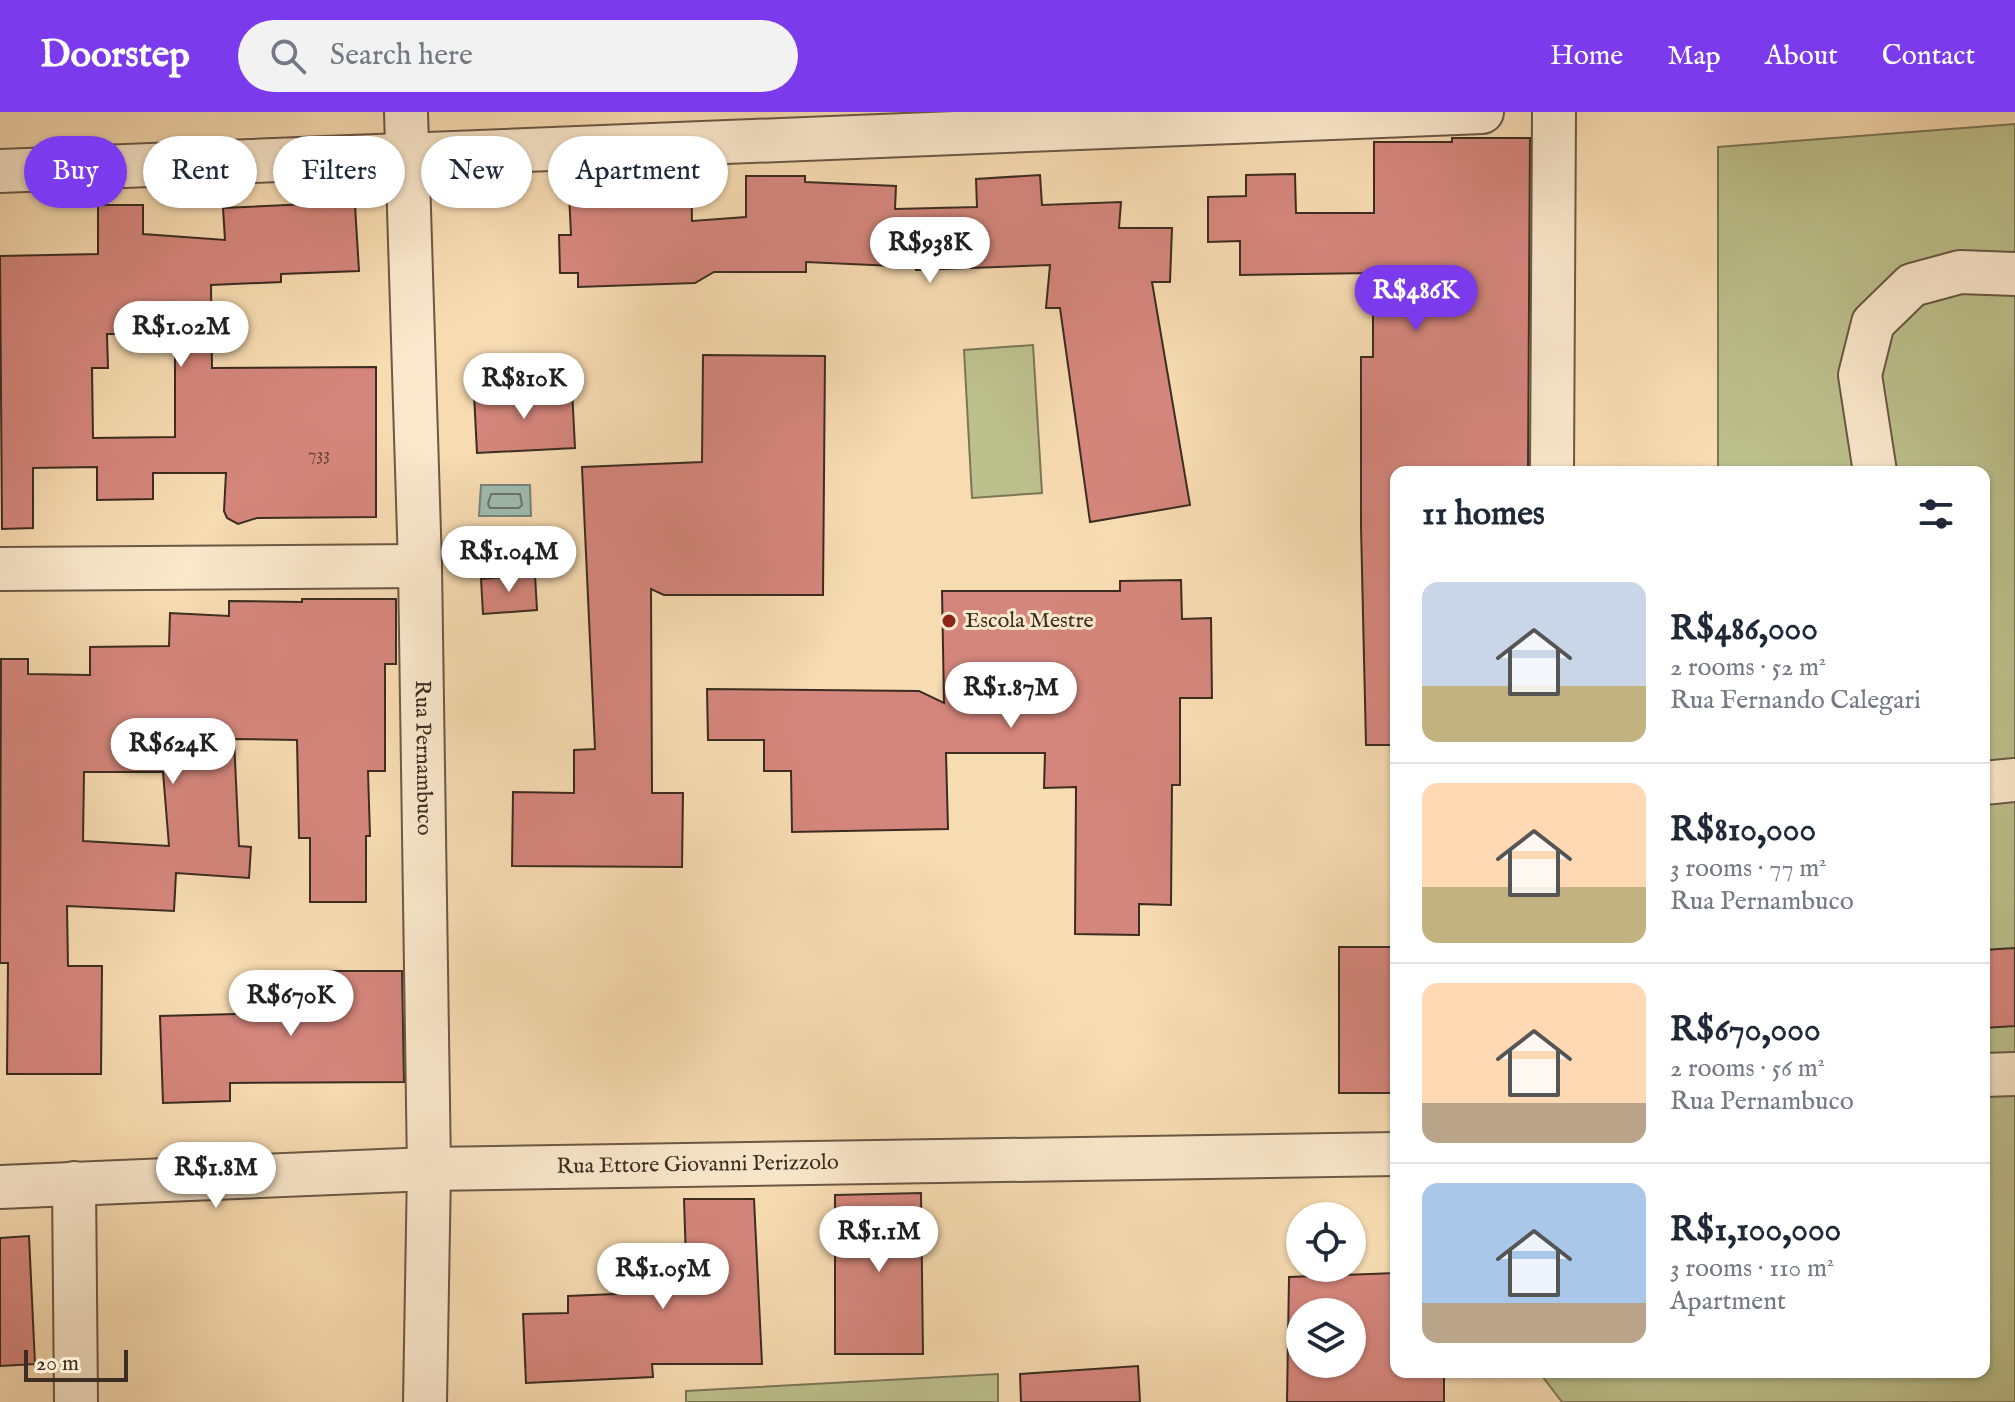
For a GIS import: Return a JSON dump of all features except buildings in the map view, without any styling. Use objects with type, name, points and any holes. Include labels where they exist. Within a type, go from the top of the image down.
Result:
[{"type":"street","name":"Rua Pernambuco","points":[[406,112],[420,566],[429,1169],[425,1402]]},
{"type":"street","points":[[0,171],[1482,112]]},
{"type":"street","points":[[1552,466],[1554,112]]},
{"type":"street","points":[[1874,466],[1860,375],[1873,323],[1912,285],[1960,272],[2015,274]]},
{"type":"street","points":[[0,569],[420,566]]},
{"type":"street","points":[[1990,782],[2015,780]]},
{"type":"street","points":[[1990,1075],[2015,1074]]},
{"type":"street","name":"Rua Ettore Giovanni Perizzolo","points":[[0,1187],[429,1169],[1390,1154]]},
{"type":"street","points":[[74,1183],[76,1402]]},
{"type":"green space","points":[[2015,124],[2015,1402],[1562,1402],[1544,1378],[1990,1378],[1990,466],[1718,466],[1718,147]]},
{"type":"green space","points":[[1033,345],[1042,493],[972,498],[964,350]]},
{"type":"green space","points":[[998,1374],[998,1402],[686,1402],[686,1391]]},
{"type":"water","points":[[481,485],[530,485],[531,516],[479,516]]},
{"type":"place","name":"Escola Mestre","points":[[949,621]]}]
